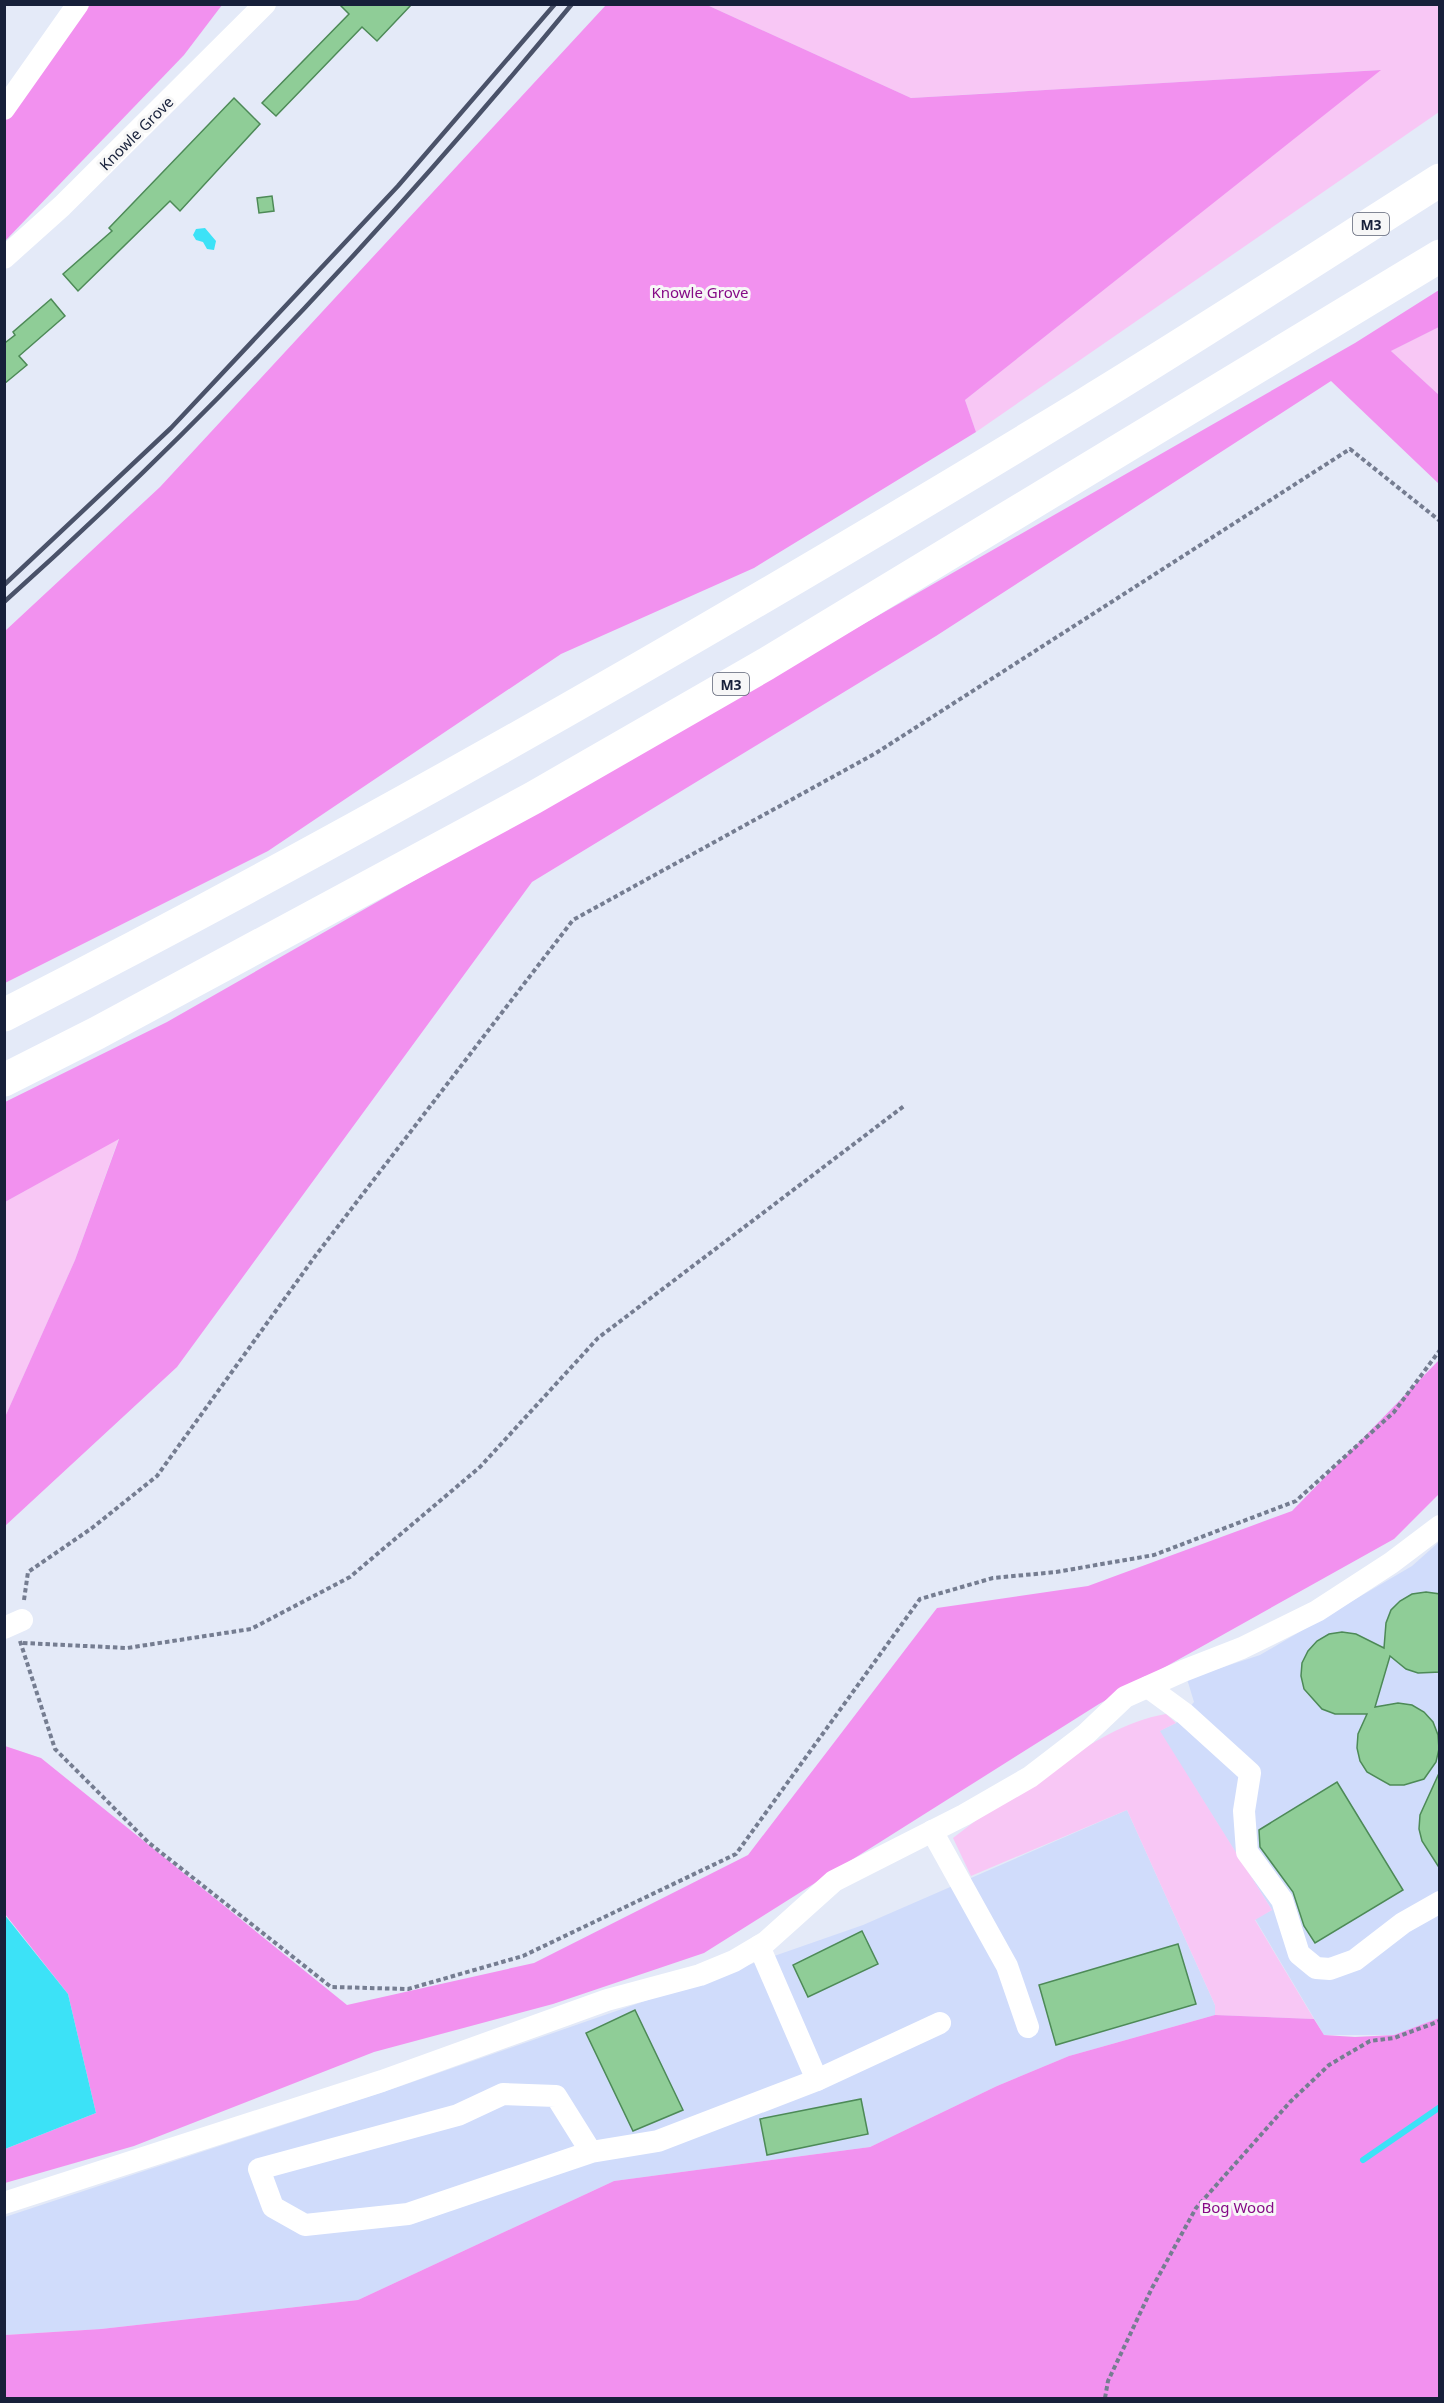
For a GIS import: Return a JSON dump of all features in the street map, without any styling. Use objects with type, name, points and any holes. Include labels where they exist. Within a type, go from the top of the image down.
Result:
[{"type":"highway","name":"M3","points":[[4,1016],[156,937],[623,678],[1087,403],[1440,180]]},
{"type":"highway","name":"M3","points":[[4,1080],[533,798],[756,670],[1440,256]]},
{"type":"street","points":[[4,109],[78,4]]},
{"type":"street","name":"Knowle Grove","points":[[4,258],[62,206],[265,4]]},
{"type":"street","points":[[4,2203],[382,2081],[607,2000],[700,1974],[734,1961],[759,1946],[834,1881],[1030,1777],[1086,1734],[1125,1697],[1242,1648],[1317,1611],[1391,1563],[1440,1526]]},
{"type":"street","points":[[1148,1687],[1185,1714],[1250,1773],[1244,1811],[1247,1852],[1282,1900],[1299,1954],[1316,1968],[1330,1969],[1355,1960],[1403,1923],[1440,1902]]},
{"type":"street","points":[[932,1831],[1007,1966],[1028,2027]]},
{"type":"street","points":[[759,1946],[817,2080]]},
{"type":"street","points":[[591,2152],[556,2096],[504,2094],[458,2115],[259,2169],[273,2207],[304,2225],[408,2214],[591,2152],[658,2141],[817,2080],[940,2023]]},
{"type":"path","points":[[1440,521],[1350,449],[876,753],[573,920],[316,1255],[157,1476],[93,1528],[28,1572],[15,1630],[55,1749],[149,1843],[331,1987],[408,1989],[523,1956],[736,1854],[920,1599],[993,1578],[1056,1572],[1154,1555],[1296,1501],[1394,1412],[1440,1350]]},
{"type":"path","points":[[15,1630],[127,1648],[251,1629],[350,1577],[480,1467],[598,1338],[904,1106]]},
{"type":"path","points":[[1105,2398],[1108,2381],[1152,2288],[1196,2208],[1290,2102],[1329,2065],[1370,2041],[1394,2038],[1440,2021]]},
{"type":"shaded area","points":[[707,5],[1439,5],[1439,112],[976,432],[965,400],[1380,70],[911,98]]},
{"type":"shaded area","points":[[1439,327],[1439,395],[1391,351]]},
{"type":"shaded area","points":[[119,1138],[75,1260],[5,1417],[5,1202]]},
{"type":"shaded area","points":[[1439,1542],[1439,2018],[1394,2035],[1324,2035],[1255,1919],[1272,1910],[1159,1731],[1176,1723],[1194,1702],[1187,1679],[1260,1655],[1412,1566]]},
{"type":"shaded area","points":[[1166,1714],[1176,1723],[1160,1731],[1272,1910],[1255,1920],[1314,2019],[1215,2015],[1215,2005],[1127,1810],[971,1876],[953,1838],[1016,1792],[1095,1742],[1136,1722]]},
{"type":"shaded area","points":[[1127,1810],[1215,2005],[1215,2015],[1069,2056],[997,2086],[870,2147],[614,2181],[358,2300],[101,2329],[5,2335],[5,2217],[401,2086],[863,1925]]},
{"type":"green space","points":[[87,5],[222,5],[184,55],[5,241],[5,120]]},
{"type":"green space","name":"Knowle Grove","points":[[606,5],[707,5],[911,98],[1381,70],[965,400],[976,432],[754,568],[561,654],[268,851],[5,983],[5,631],[160,487]]},
{"type":"green space","points":[[1439,290],[1439,327],[1391,351],[1439,395],[1439,484],[1331,381],[936,636],[532,882],[177,1367],[5,1526],[5,1417],[75,1260],[119,1139],[5,1202],[5,1102],[167,1022],[1355,343]]},
{"type":"green space","points":[[1439,1360],[1439,1494],[1394,1539],[1099,1704],[704,1953],[553,2004],[374,2052],[134,2146],[5,2183],[5,2149],[96,2113],[68,1994],[5,1914],[5,1746],[41,1758],[347,2005],[534,1963],[748,1855],[937,1608],[1088,1586],[1292,1511]]},
{"type":"green space","name":"Bog Wood","points":[[1215,2015],[1314,2019],[1324,2035],[1355,2037],[1394,2035],[1439,2018],[1439,2398],[5,2398],[5,2335],[101,2329],[358,2300],[614,2181],[870,2147],[997,2086],[1069,2056]]},
{"type":"water","points":[[205,228],[216,241],[214,250],[207,249],[203,242],[196,240],[193,235],[196,229]]},
{"type":"water","points":[[4,1914],[68,1994],[96,2113],[5,2149]]},
{"type":"building","points":[[339,4],[412,4],[377,41],[362,27],[276,116],[262,103],[349,14]]},
{"type":"building","points":[[234,98],[260,124],[180,211],[170,201],[78,291],[63,274],[112,231],[109,228]]},
{"type":"building","points":[[272,196],[274,211],[259,213],[257,198]]},
{"type":"building","points":[[51,299],[65,316],[19,356],[27,365],[4,384],[4,340],[6,342],[15,335],[13,332]]},
{"type":"building","points":[[1426,1592],[1440,1594],[1440,1672],[1418,1673],[1406,1669],[1390,1656],[1375,1707],[1398,1703],[1412,1705],[1424,1712],[1433,1722],[1438,1735],[1439,1749],[1436,1762],[1424,1779],[1404,1785],[1390,1785],[1367,1772],[1360,1761],[1357,1748],[1358,1734],[1367,1714],[1335,1714],[1322,1709],[1304,1689],[1301,1676],[1302,1663],[1308,1651],[1317,1641],[1329,1634],[1342,1632],[1356,1634],[1384,1648],[1386,1623],[1391,1610],[1412,1594]]},
{"type":"building","points":[[1440,1771],[1440,1869],[1422,1841],[1419,1829],[1420,1815]]},
{"type":"building","points":[[1337,1782],[1403,1890],[1315,1943],[1304,1926],[1293,1892],[1260,1847],[1259,1830]]},
{"type":"building","points":[[862,1931],[878,1964],[808,1997],[793,1965]]},
{"type":"building","points":[[1178,1944],[1196,2004],[1056,2045],[1039,1985]]},
{"type":"building","points":[[635,2010],[683,2110],[633,2131],[586,2033]]},
{"type":"building","points":[[861,2099],[868,2134],[767,2155],[760,2119]]},
{"type":"waterway","points":[[1363,2160],[1440,2107]]},
{"type":"railway","points":[[4,585],[171,428],[398,186],[555,4]]},
{"type":"railway","points":[[4,602],[155,461],[299,314],[438,161],[572,4]]}]
